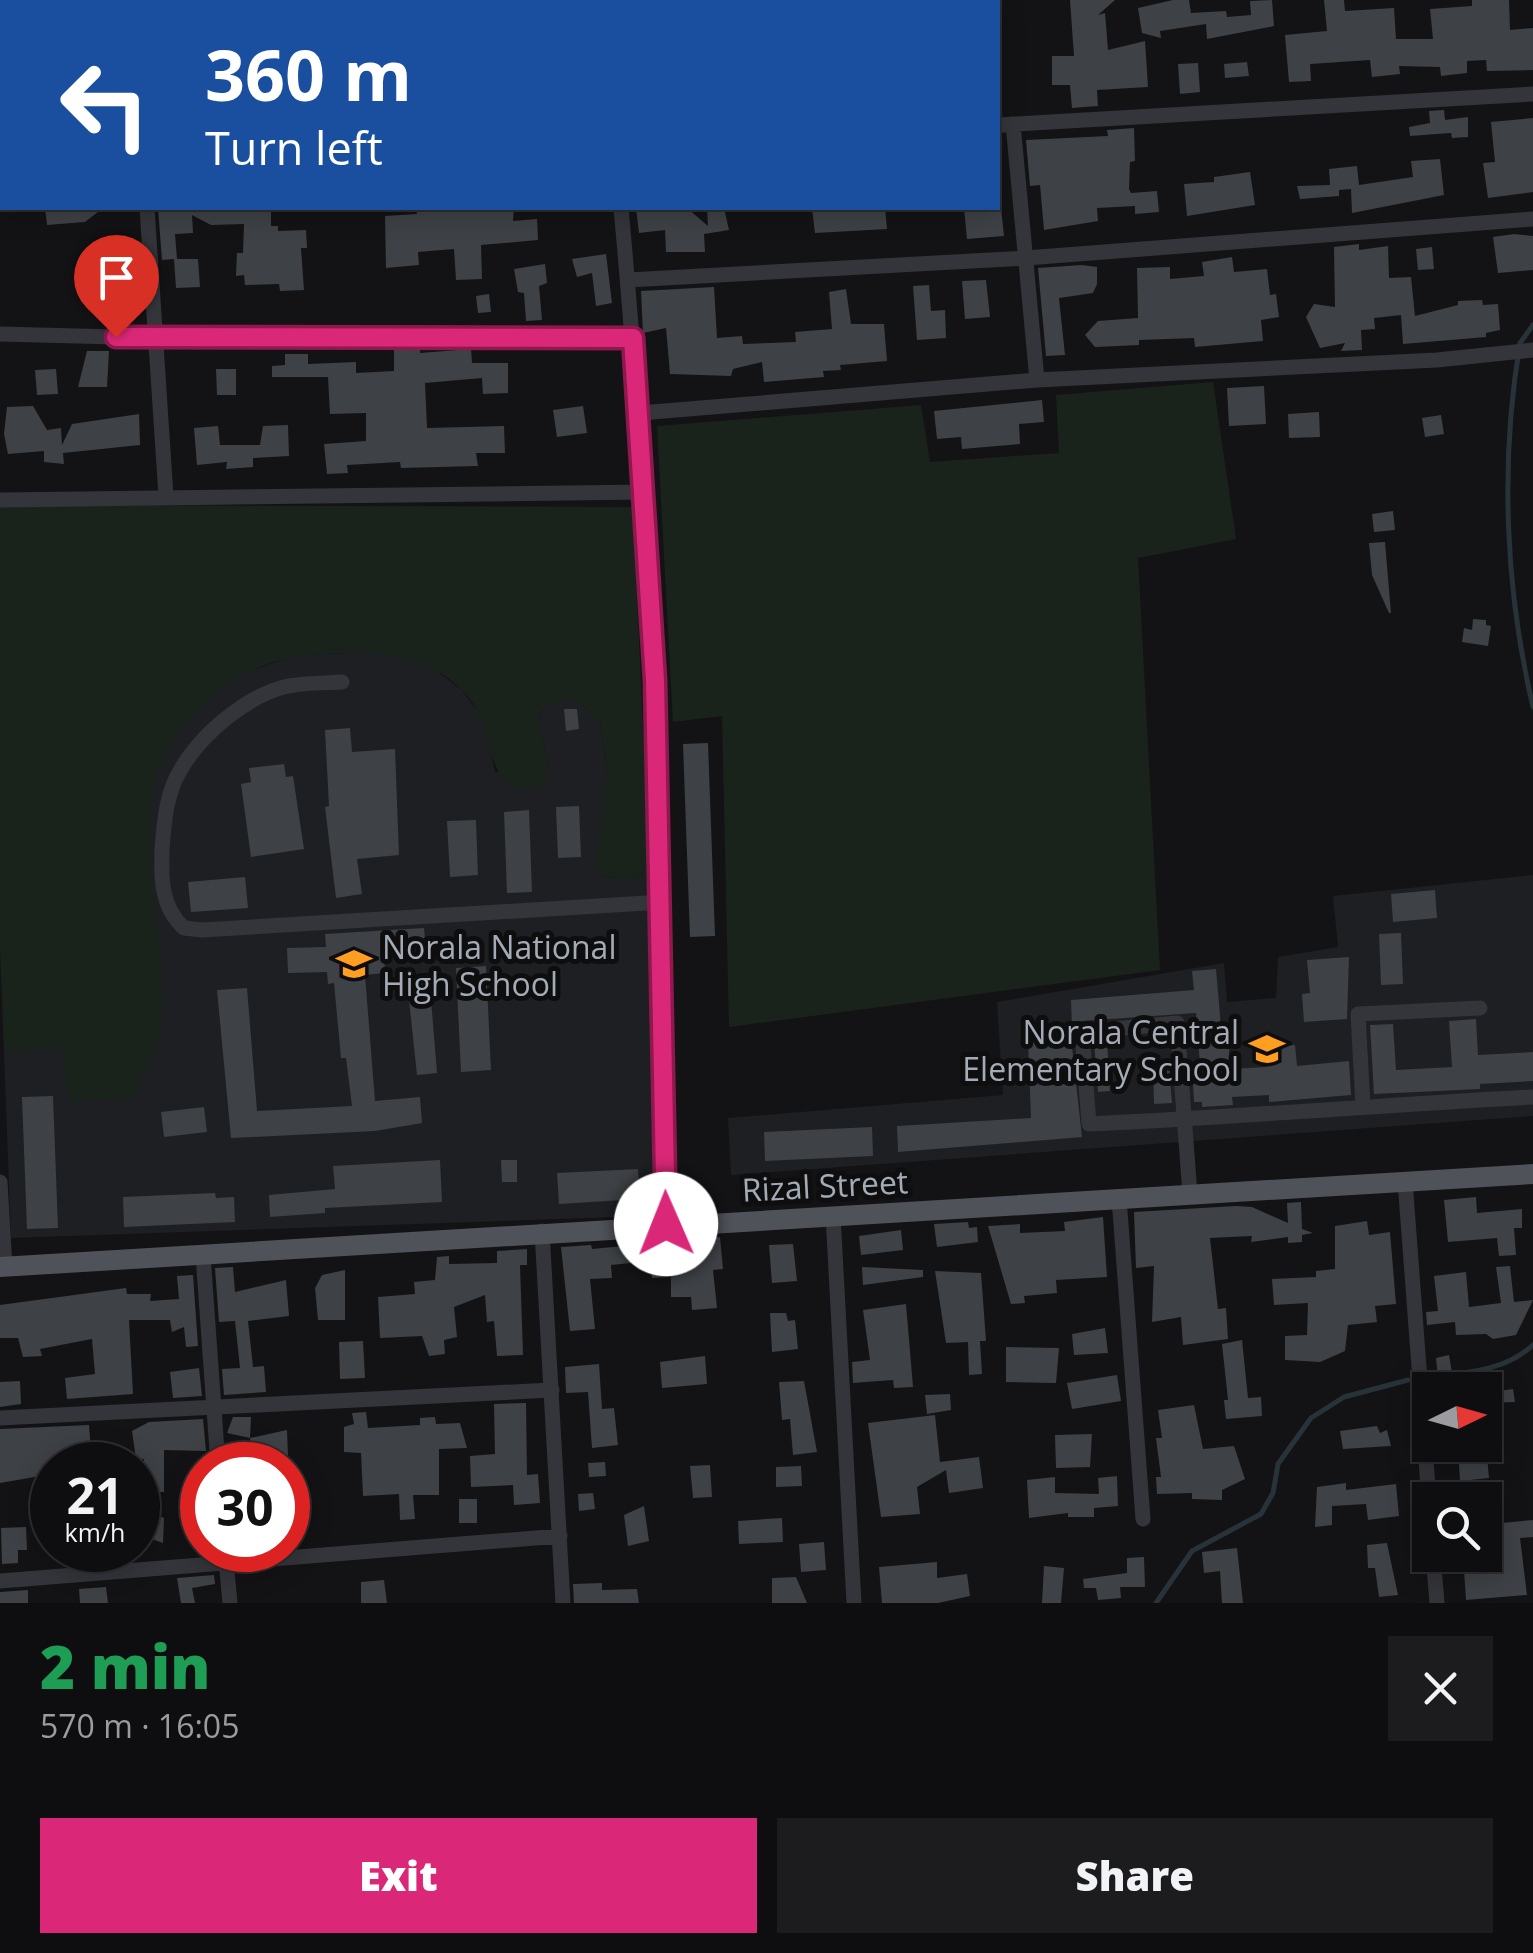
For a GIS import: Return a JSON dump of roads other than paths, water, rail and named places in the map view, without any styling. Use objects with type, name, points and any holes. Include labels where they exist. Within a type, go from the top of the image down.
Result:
[{"type":"main road","name":"Rizal Street","points":[[2,1267],[1533,1174]]},
{"type":"street","points":[[1037,380],[1026,258],[1005,124],[1533,94]]},
{"type":"street","points":[[147,210],[166,496]]},
{"type":"street","points":[[621,210],[640,413],[663,902],[666,1224]]},
{"type":"street","points":[[628,280],[1026,258],[1533,219]]},
{"type":"street","points":[[0,334],[155,338],[633,338]]},
{"type":"street","points":[[640,413],[1037,380],[1533,350]]},
{"type":"street","points":[[0,500],[644,492]]},
{"type":"street","points":[[342,682],[288,686],[258,697],[231,716],[180,770],[164,815],[161,877],[166,904],[184,928],[221,929],[663,902]]},
{"type":"street","points":[[1363,1106],[1358,1014],[1480,1008]]},
{"type":"street","points":[[1190,1194],[1184,1119],[1177,1023],[1082,1032],[1089,1124],[1184,1119],[1363,1106],[1533,1097]]},
{"type":"street","points":[[0,1182],[2,1267]]},
{"type":"street","points":[[1405,1182],[1428,1482]]},
{"type":"street","points":[[1118,1198],[1143,1519]]},
{"type":"street","points":[[832,1215],[854,1603]]},
{"type":"street","points":[[542,1232],[563,1603]]},
{"type":"street","points":[[204,1255],[216,1442]]},
{"type":"street","points":[[0,1418],[552,1390]]},
{"type":"street","points":[[310,1552],[560,1536]]},
{"type":"street","points":[[0,1581],[180,1562]]},
{"type":"street","points":[[227,1572],[230,1603]]},
{"type":"street","points":[[1434,1572],[1437,1603]]},
{"type":"waterway","points":[[1533,325],[1520,343],[1508,479],[1516,617],[1533,707]]},
{"type":"waterway","points":[[1471,1372],[1510,1360],[1533,1345]]},
{"type":"waterway","points":[[1156,1603],[1192,1551],[1261,1514],[1273,1493],[1278,1464],[1311,1418],[1344,1397],[1408,1380]]},
{"type":"place","name":"Norala National High School","points":[[354,964]]},
{"type":"place","name":"Norala Central Elementary School","points":[[1267,1049]]}]
